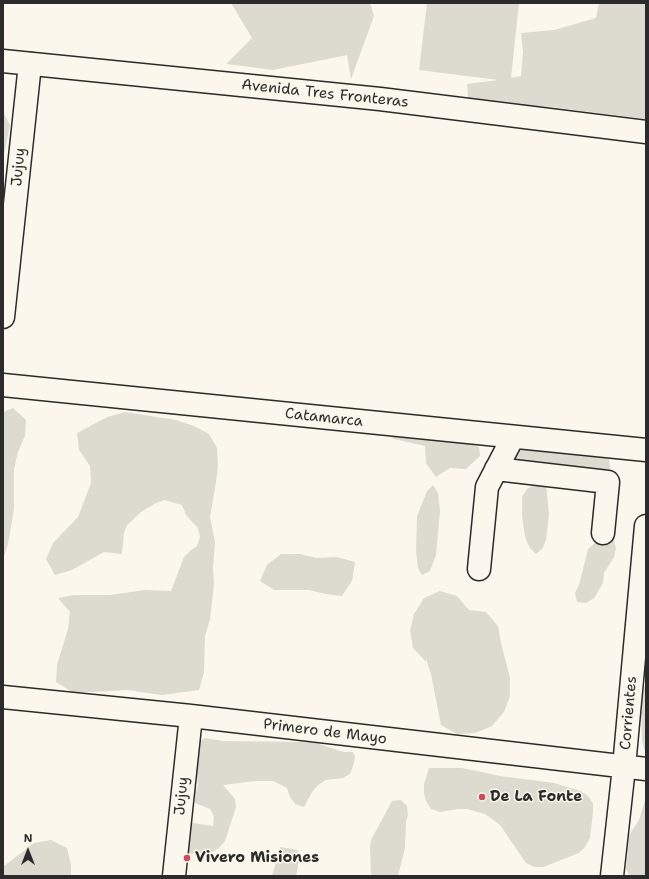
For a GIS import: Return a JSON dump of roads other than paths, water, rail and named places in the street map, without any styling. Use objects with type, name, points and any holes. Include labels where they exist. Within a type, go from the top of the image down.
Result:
[{"type":"street","name":"Avenida Tres Fronteras","points":[[3,61],[380,99],[646,132]]},
{"type":"street","name":"Jujuy","points":[[3,318],[30,64]]},
{"type":"street","name":"Catamarca","points":[[3,385],[646,450]]},
{"type":"street","points":[[479,569],[487,487],[514,437]]},
{"type":"street","points":[[496,469],[608,482],[602,533]]},
{"type":"street","name":"Corrientes","points":[[612,876],[624,767],[646,526]]},
{"type":"street","name":"Primero de Mayo","points":[[3,697],[191,716],[646,769]]},
{"type":"street","name":"Jujuy","points":[[174,876],[191,716]]},
{"type":"place","name":"De La Fonte","points":[[482,797]]},
{"type":"place","name":"Vivero Misiones","points":[[187,858]]}]
